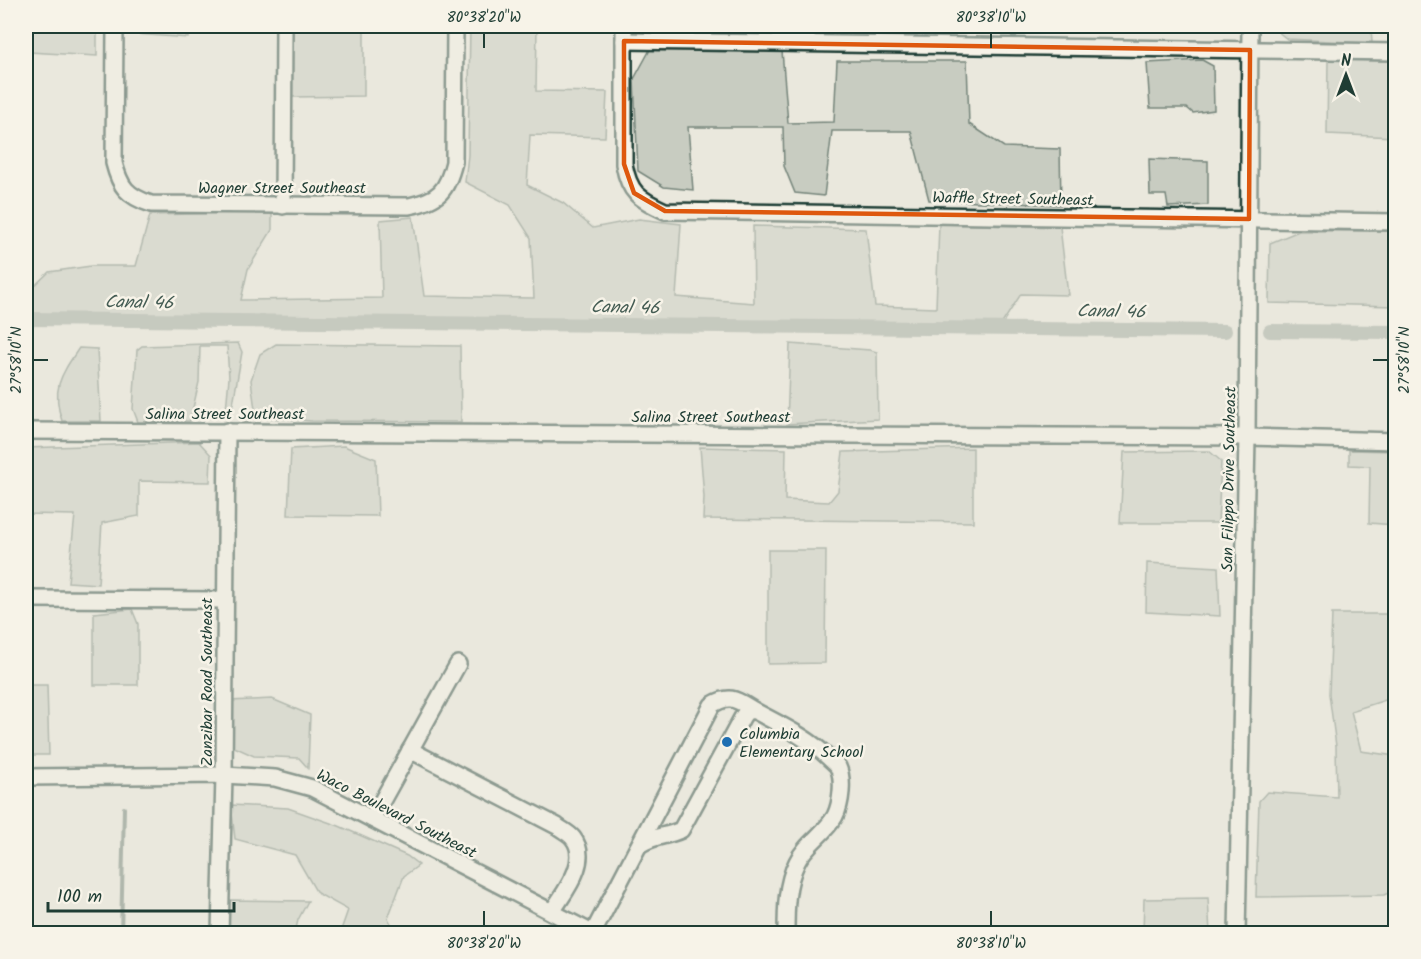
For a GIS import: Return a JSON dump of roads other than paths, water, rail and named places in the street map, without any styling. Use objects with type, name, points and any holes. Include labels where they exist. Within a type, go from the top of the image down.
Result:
[{"type":"street","name":"Wagner Street Southeast","points":[[115,26],[114,163],[118,178],[126,191],[137,200],[151,204],[283,206],[409,206],[428,202],[440,194],[450,181],[454,162],[455,26]]},
{"type":"street","points":[[283,206],[284,26]]},
{"type":"street","points":[[624,26],[624,41],[1395,52]]},
{"type":"street","name":"San Filippo Drive Southeast","points":[[1238,933],[1247,437],[1250,26]]},
{"type":"street","name":"Waffle Street Southeast","points":[[624,41],[624,164],[627,181],[634,193],[647,203],[665,211],[1395,222]]},
{"type":"street","name":"Salina Street Southeast","points":[[26,431],[1247,437],[1395,441]]},
{"type":"street","name":"Zanzibar Road Southeast","points":[[220,933],[227,431]]},
{"type":"street","points":[[26,599],[225,600]]},
{"type":"street","points":[[372,819],[458,664]]},
{"type":"street","points":[[594,933],[712,705],[721,699],[732,698],[813,742],[838,767],[842,790],[840,805],[827,828],[807,847],[797,861],[790,881],[786,906],[786,933]]},
{"type":"street","points":[[641,844],[653,836],[667,836],[681,830],[743,716],[748,710],[755,711]]},
{"type":"street","points":[[410,750],[572,836],[577,846],[577,866],[552,912]]},
{"type":"street","name":"Waco Boulevard Southeast","points":[[26,777],[224,775],[275,778],[312,788],[594,933]]},
{"type":"waterway","name":"Canal 46","points":[[26,319],[1225,331]]},
{"type":"waterway","name":"Canal 46","points":[[1270,331],[1396,332]]},
{"type":"waterway","points":[[121,934],[124,808]]},
{"type":"place","name":"Columbia Elementary School","points":[[727,742]]}]
